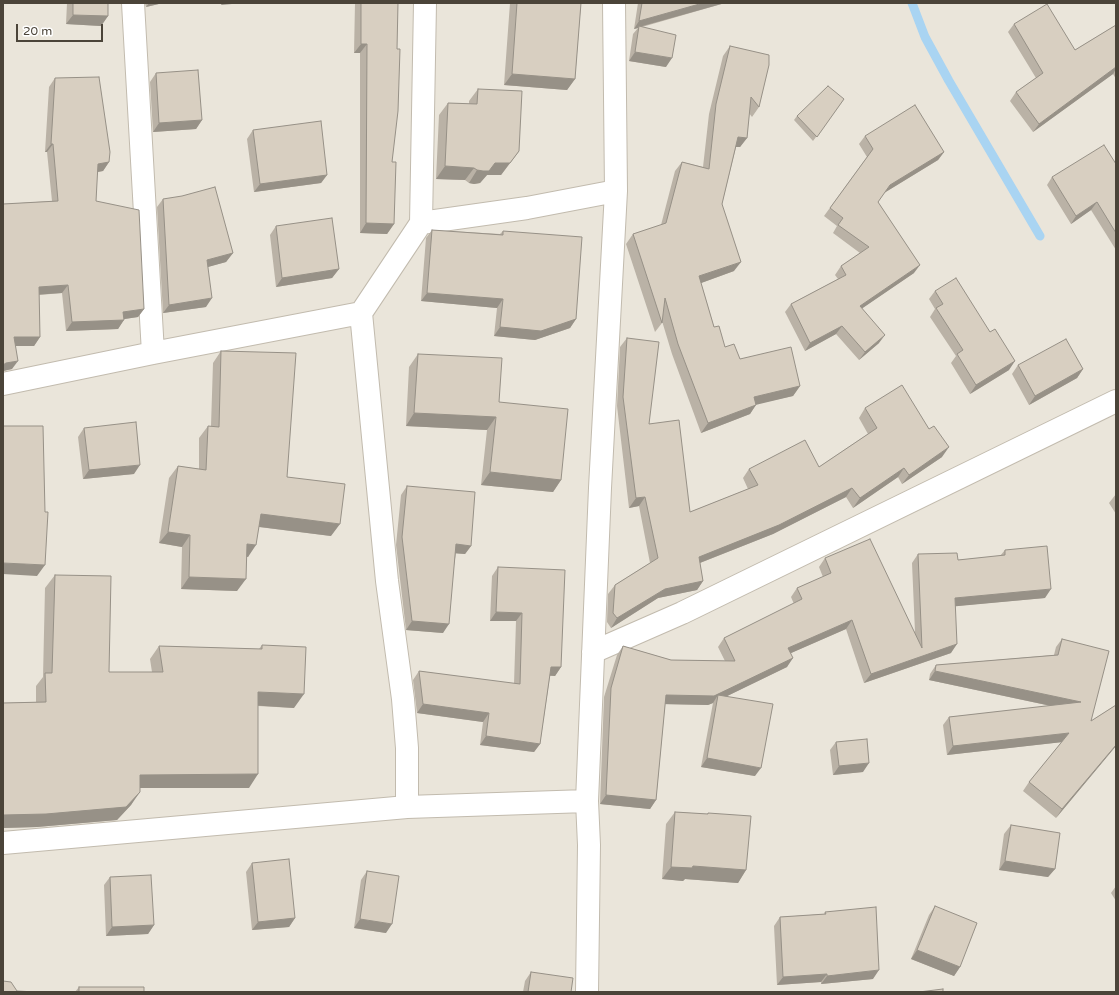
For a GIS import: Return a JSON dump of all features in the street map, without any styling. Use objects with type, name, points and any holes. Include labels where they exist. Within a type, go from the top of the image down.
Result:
[{"type":"street","points":[[133,3],[153,353]]},
{"type":"street","points":[[407,807],[407,748],[403,699],[387,581],[361,313],[421,223],[425,3]]},
{"type":"street","points":[[586,992],[588,845],[587,800],[600,488],[616,191],[614,3]]},
{"type":"street","points":[[421,223],[527,208],[616,191]]},
{"type":"street","points":[[3,384],[153,353],[361,313]]},
{"type":"street","points":[[593,652],[682,613],[1116,401]]},
{"type":"street","points":[[3,843],[407,807],[587,800]]},
{"type":"shaded area","points":[[3,3],[1116,3],[1116,992],[3,992]]},
{"type":"building","points":[[73,3],[108,3],[108,16],[73,15]]},
{"type":"building","points":[[361,3],[398,3],[397,49],[400,49],[398,111],[392,162],[396,162],[394,224],[366,223],[367,44],[361,44]]},
{"type":"building","points":[[517,3],[581,3],[575,79],[512,74]]},
{"type":"building","points":[[642,3],[703,3],[639,21]]},
{"type":"building","points":[[1047,4],[1075,50],[1116,25],[1116,67],[1039,124],[1016,92],[1043,73],[1014,24]]},
{"type":"building","points":[[639,26],[676,35],[672,58],[635,52]]},
{"type":"building","points":[[730,46],[769,55],[769,65],[759,107],[751,97],[747,138],[738,137],[722,204],[741,262],[699,276],[714,327],[719,326],[725,347],[734,344],[740,359],[791,347],[800,386],[754,397],[756,405],[708,423],[678,344],[665,298],[662,323],[633,234],[666,223],[682,162],[709,169],[716,104]]},
{"type":"building","points":[[198,70],[202,120],[159,123],[156,73]]},
{"type":"building","points":[[99,77],[110,152],[109,162],[98,164],[96,201],[139,210],[144,309],[123,312],[124,320],[72,322],[68,285],[39,287],[40,337],[14,337],[18,361],[3,365],[3,204],[58,201],[53,144],[51,144],[55,78]]},
{"type":"building","points":[[828,86],[844,99],[817,137],[797,116]]},
{"type":"building","points":[[478,89],[522,91],[519,151],[510,163],[495,163],[489,171],[477,170],[474,168],[445,166],[448,103],[477,104]]},
{"type":"building","points":[[915,105],[944,152],[890,185],[878,202],[920,265],[860,306],[885,335],[865,352],[842,326],[810,343],[791,304],[846,275],[841,266],[869,247],[838,225],[843,218],[830,208],[873,149],[865,136]]},
{"type":"building","points":[[321,121],[327,175],[260,184],[253,130]]},
{"type":"building","points":[[1104,145],[1116,164],[1116,233],[1097,202],[1076,216],[1052,177]]},
{"type":"building","points":[[215,187],[233,253],[207,260],[212,298],[169,305],[163,199],[182,196]]},
{"type":"building","points":[[332,218],[339,269],[282,278],[276,226]]},
{"type":"building","points":[[432,230],[503,235],[503,231],[582,237],[576,319],[541,331],[500,327],[503,299],[427,293]]},
{"type":"building","points":[[956,278],[990,332],[995,329],[1015,361],[976,385],[957,354],[963,350],[936,308],[943,304],[935,291]]},
{"type":"building","points":[[627,338],[659,342],[649,424],[679,420],[690,512],[758,485],[749,469],[805,440],[819,467],[877,428],[865,408],[902,385],[929,429],[934,426],[949,447],[909,475],[904,468],[860,498],[852,488],[779,525],[699,557],[703,581],[665,589],[617,618],[613,613],[615,585],[658,558],[645,497],[636,498],[623,397]]},
{"type":"building","points":[[1066,339],[1083,369],[1035,396],[1018,365]]},
{"type":"building","points":[[221,351],[296,353],[287,477],[345,484],[340,524],[261,514],[256,545],[247,544],[246,579],[189,577],[190,535],[168,532],[178,466],[206,470],[208,426],[219,427]]},
{"type":"building","points":[[418,354],[502,358],[499,402],[568,409],[561,480],[490,472],[496,417],[414,413]]},
{"type":"building","points":[[136,422],[140,465],[89,470],[84,428]]},
{"type":"building","points":[[3,426],[43,426],[45,512],[48,512],[45,565],[3,563]]},
{"type":"building","points":[[407,486],[475,492],[471,546],[456,544],[449,624],[412,621],[402,537]]},
{"type":"building","points":[[870,539],[922,648],[918,554],[957,553],[958,560],[1005,555],[1005,550],[1047,546],[1051,589],[955,598],[957,644],[871,674],[852,620],[788,648],[793,658],[714,696],[666,695],[656,800],[606,795],[611,688],[623,646],[671,660],[735,661],[724,638],[802,599],[797,588],[831,573],[825,558]]},
{"type":"building","points":[[498,567],[565,570],[561,667],[551,667],[540,744],[486,736],[489,713],[423,704],[419,671],[520,684],[522,613],[496,612]]},
{"type":"building","points":[[55,575],[111,576],[109,672],[163,672],[159,646],[262,649],[262,645],[306,647],[304,694],[258,692],[258,774],[140,775],[140,792],[126,807],[46,814],[3,815],[3,703],[46,702],[45,673],[52,673]]},
{"type":"building","points":[[1062,639],[1109,651],[1091,721],[1116,705],[1116,745],[1062,809],[1029,782],[1069,733],[953,746],[949,717],[1081,702],[935,671],[936,665],[1058,655]]},
{"type":"building","points":[[718,695],[773,704],[761,768],[707,758]]},
{"type":"building","points":[[867,739],[869,763],[839,766],[836,742]]},
{"type":"building","points":[[675,812],[751,816],[746,870],[693,866],[692,868],[671,867]]},
{"type":"building","points":[[1011,825],[1060,833],[1055,869],[1005,861]]},
{"type":"building","points":[[289,859],[295,918],[258,922],[252,863]]},
{"type":"building","points":[[367,871],[399,876],[392,924],[360,919]]},
{"type":"building","points":[[151,875],[154,925],[112,927],[110,877]]},
{"type":"building","points":[[935,906],[977,923],[960,967],[917,950]]},
{"type":"building","points":[[876,907],[879,970],[827,976],[827,974],[783,977],[780,917],[826,914],[825,912]]},
{"type":"building","points":[[531,972],[573,978],[571,992],[528,992]]},
{"type":"building","points":[[3,981],[11,982],[17,991],[36,992],[3,992]]},
{"type":"building","points":[[79,987],[144,987],[144,992],[79,992]]},
{"type":"building","points":[[943,989],[943,992],[919,992]]},
{"type":"waterway","points":[[912,3],[925,37],[949,81],[1040,236]]}]
